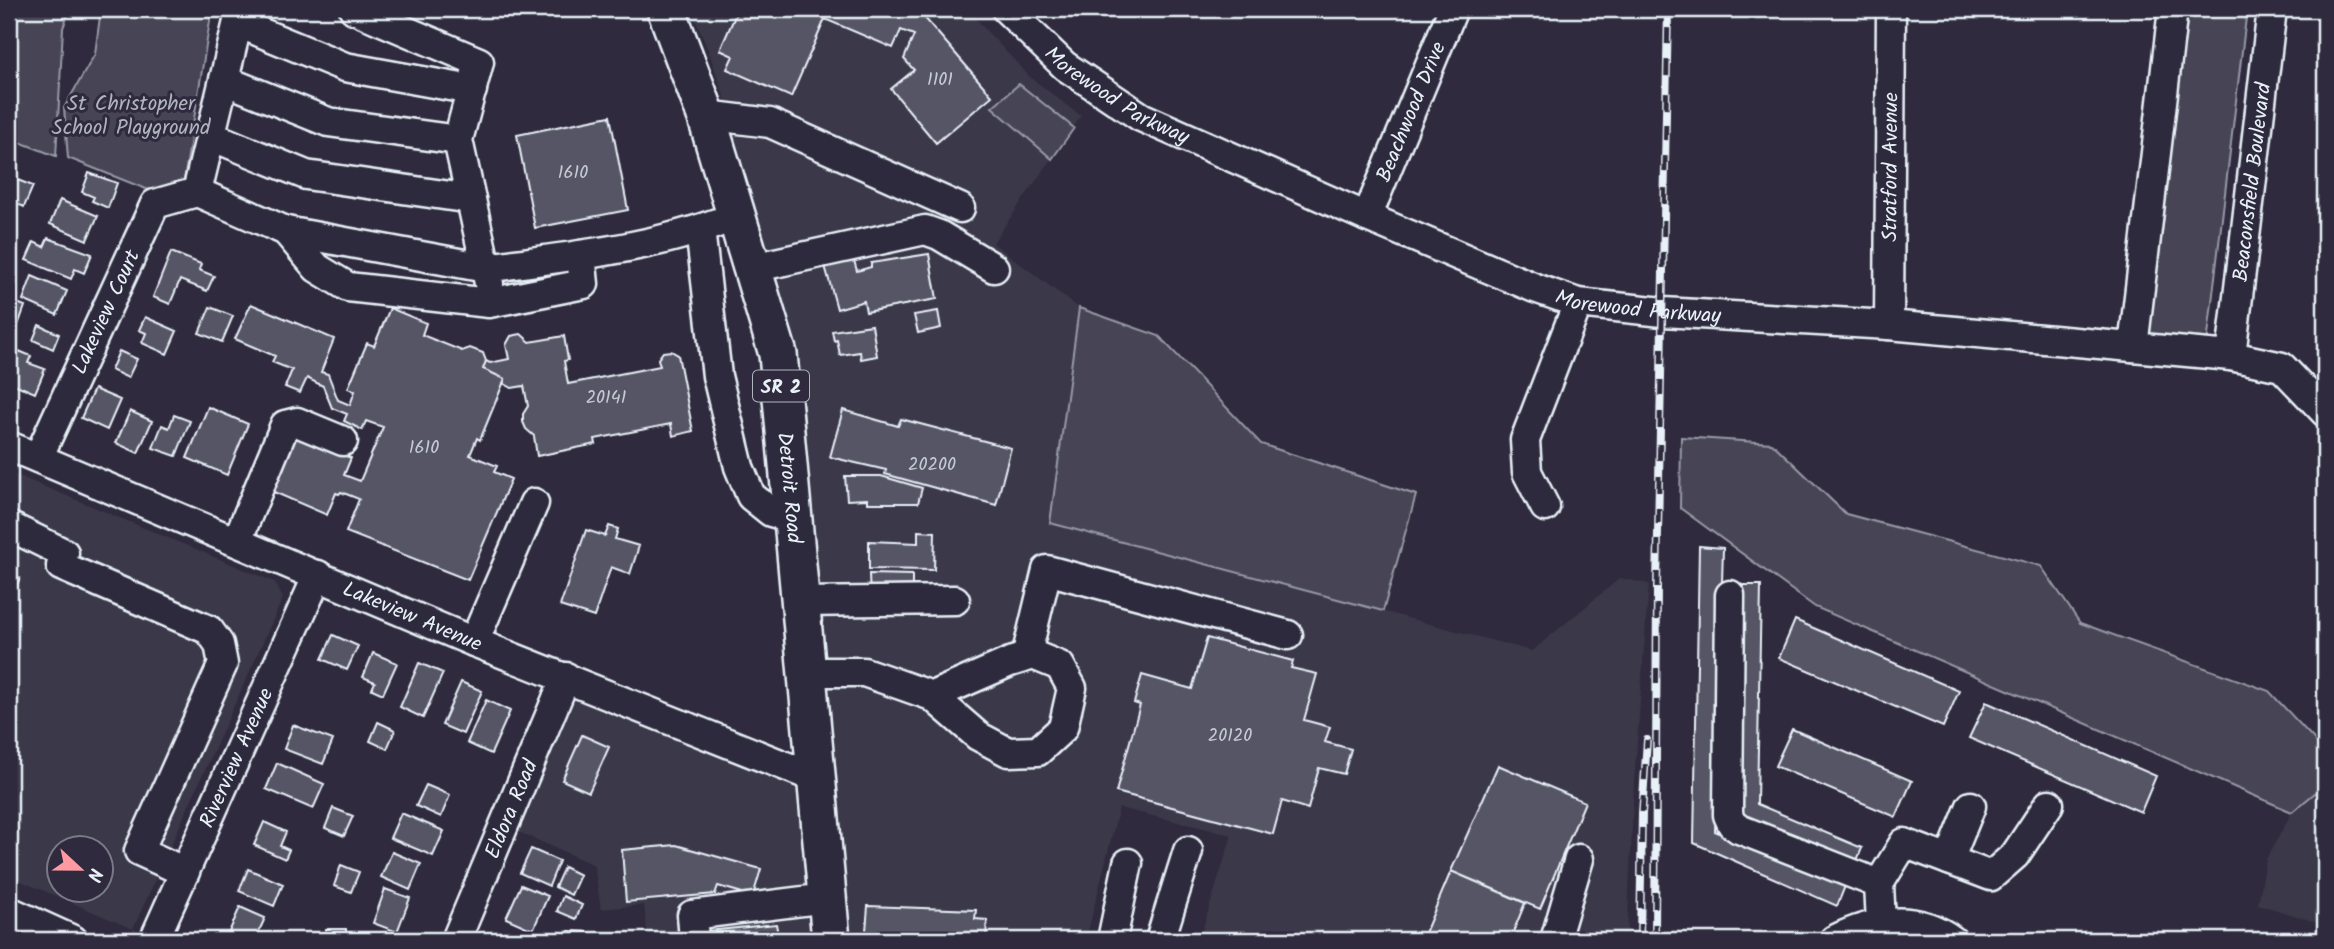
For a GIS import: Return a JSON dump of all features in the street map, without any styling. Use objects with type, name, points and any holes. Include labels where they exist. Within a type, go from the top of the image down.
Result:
[{"type":"main road","name":"Detroit Road","points":[[666,9],[706,115],[778,354],[831,940]]},
{"type":"street","points":[[354,9],[479,62],[458,140],[492,303]]},
{"type":"street","name":"Morewood Parkway","points":[[1006,9],[1066,66],[1141,117],[1535,288],[1578,303],[1663,312],[1889,325],[2231,356],[2282,366],[2325,412]]},
{"type":"street","name":"Beachwood Drive","points":[[1367,216],[1453,9]]},
{"type":"street","name":"Stratford Avenue","points":[[1889,325],[1891,9]]},
{"type":"street","points":[[2133,347],[2173,9]]},
{"type":"street","name":"Beaconsfield Boulevard","points":[[2231,356],[2272,9]]},
{"type":"street","points":[[472,90],[345,67],[239,16],[197,192],[286,231],[486,268],[581,255],[678,236],[736,215]]},
{"type":"street","points":[[224,80],[328,122],[458,140]]},
{"type":"street","points":[[706,115],[770,123],[960,208]]},
{"type":"street","points":[[211,136],[306,175],[471,199]]},
{"type":"street","name":"Lakeview Court","points":[[38,458],[155,204],[197,192]]},
{"type":"street","points":[[699,229],[717,376],[739,467],[751,496],[771,512],[793,518]]},
{"type":"street","points":[[752,268],[925,230],[939,235],[993,268]]},
{"type":"street","points":[[286,231],[317,268],[348,287],[492,303],[584,284],[581,255]]},
{"type":"street","points":[[1545,507],[1527,472],[1525,440],[1578,303]]},
{"type":"street","points":[[237,541],[285,425],[298,422],[343,441]]},
{"type":"street","name":"Lakeview Avenue","points":[[9,446],[474,642],[818,779]]},
{"type":"street","points":[[474,642],[534,503]]},
{"type":"street","points":[[9,526],[62,560],[209,630],[219,644],[223,664],[139,851],[185,872]]},
{"type":"street","points":[[1026,657],[1047,570],[1288,635]]},
{"type":"street","name":"Riverview Avenue","points":[[154,940],[318,575]]},
{"type":"street","points":[[1730,595],[1728,815],[1732,824],[1879,884]]},
{"type":"street","points":[[801,602],[955,600]]},
{"type":"street","points":[[808,672],[864,672],[932,696],[978,736],[1008,752],[1038,751],[1063,729],[1072,688],[1060,666],[1033,655],[1010,662],[932,696]]},
{"type":"street","name":"Eldora Road","points":[[456,940],[566,677]]},
{"type":"street","points":[[1881,923],[1879,884],[1904,843],[1991,876],[2015,855],[2049,804]]},
{"type":"street","points":[[1950,860],[1971,806]]},
{"type":"street","points":[[1160,940],[1188,851]]},
{"type":"street","points":[[1555,940],[1579,859]]},
{"type":"street","points":[[1112,940],[1128,863]]},
{"type":"street","points":[[694,940],[692,915],[827,898]]},
{"type":"street","points":[[9,911],[73,940]]},
{"type":"street","points":[[1834,940],[1852,931],[1881,923],[1908,922],[1941,932],[1952,940]]},
{"type":"shaded area","points":[[691,9],[969,9],[1030,77],[1081,116],[993,243],[1079,308],[1051,523],[1532,651],[1620,578],[1649,584],[1634,783],[1627,940],[1199,940],[1232,835],[1119,808],[1086,940],[648,940],[644,905],[601,909],[594,865],[498,823],[556,684],[807,786],[769,384],[697,133],[737,135]]},
{"type":"shaded area","points":[[9,472],[275,582],[283,598],[133,929],[75,904],[116,904],[116,834],[46,834],[46,892],[9,876]]},
{"type":"shaded area","points":[[2315,793],[2325,793],[2325,925],[2258,904],[2266,859],[2292,812]]},
{"type":"green space","points":[[9,9],[70,9],[63,28],[56,156],[9,138]]},
{"type":"green space","name":"St Christopher School Playground","points":[[101,9],[212,9],[184,180],[169,191],[146,189],[68,158],[64,108],[95,54]]},
{"type":"green space","points":[[2183,9],[2247,9],[2207,344],[2143,335]]},
{"type":"green space","points":[[1019,84],[1074,128],[1052,159],[992,107]]},
{"type":"green space","points":[[1079,308],[1159,336],[1261,444],[1416,495],[1383,611],[1050,523]]},
{"type":"green space","points":[[1681,437],[1772,443],[1846,514],[2041,566],[2080,623],[2269,691],[2325,751],[2325,793],[2315,793],[2292,812],[1815,607],[1680,508]]},
{"type":"building","points":[[738,9],[757,9],[768,14],[770,9],[927,9],[924,17],[992,96],[936,143],[891,89],[914,70],[904,59],[914,35],[901,30],[893,48],[825,19],[791,97],[727,69],[733,56],[720,50]]},
{"type":"building","points":[[610,116],[628,210],[535,228],[517,135]]},
{"type":"building","points":[[89,173],[117,183],[108,208],[92,201],[94,197],[82,192]]},
{"type":"building","points":[[10,177],[33,186],[24,207],[9,200]]},
{"type":"building","points":[[60,200],[98,216],[87,240],[50,224]]},
{"type":"building","points":[[9,215],[16,218],[9,239]]},
{"type":"building","points":[[48,238],[92,254],[84,273],[75,269],[71,279],[26,260],[34,242],[44,247]]},
{"type":"building","points":[[171,252],[201,264],[199,270],[214,276],[207,291],[180,280],[170,304],[153,297]]},
{"type":"building","points":[[852,253],[857,271],[871,267],[871,263],[929,254],[937,299],[866,312],[864,301],[837,309],[824,262]]},
{"type":"building","points":[[32,276],[67,291],[57,315],[23,300]]},
{"type":"building","points":[[9,300],[25,306],[17,328],[9,325]]},
{"type":"building","points":[[251,304],[334,339],[321,372],[328,374],[338,400],[350,405],[355,391],[348,388],[367,343],[374,346],[390,308],[426,323],[422,335],[462,351],[470,348],[483,353],[486,361],[483,369],[505,379],[480,440],[477,438],[470,455],[497,466],[494,472],[511,479],[468,580],[346,532],[359,499],[341,492],[336,493],[327,515],[269,490],[293,434],[351,458],[344,475],[360,481],[383,427],[366,421],[362,430],[344,421],[347,414],[332,408],[323,386],[307,378],[300,393],[285,387],[292,370],[272,362],[275,356],[235,339]]},
{"type":"building","points":[[210,307],[233,316],[222,342],[199,333]]},
{"type":"building","points":[[938,311],[941,328],[918,333],[914,315]]},
{"type":"building","points":[[145,317],[177,331],[167,354],[142,343],[146,333],[139,330]]},
{"type":"building","points":[[39,325],[59,334],[53,349],[33,340]]},
{"type":"building","points":[[872,325],[877,356],[861,359],[860,352],[840,355],[832,331]]},
{"type":"building","points":[[521,334],[530,342],[564,336],[568,384],[660,366],[658,359],[663,352],[671,351],[678,355],[693,431],[673,436],[671,424],[595,439],[596,444],[537,456],[534,436],[523,422],[523,414],[528,406],[524,386],[512,388],[503,383],[505,379],[483,369],[486,361],[490,363],[509,359],[506,345],[511,336]]},
{"type":"building","points":[[19,351],[31,356],[28,363],[45,369],[35,393],[9,382]]},
{"type":"building","points":[[119,351],[137,359],[128,378],[111,370]]},
{"type":"building","points":[[94,389],[120,400],[107,430],[81,418]]},
{"type":"building","points":[[208,407],[248,424],[227,475],[187,458]]},
{"type":"building","points":[[843,410],[898,426],[901,419],[1011,448],[996,505],[885,474],[886,470],[830,457]]},
{"type":"building","points":[[130,411],[152,421],[138,453],[116,443]]},
{"type":"building","points":[[174,415],[190,421],[176,456],[153,448],[162,425],[169,428]]},
{"type":"building","points":[[845,476],[881,476],[922,488],[918,503],[867,503],[867,499],[847,500]]},
{"type":"building","points":[[609,526],[618,529],[615,539],[639,546],[630,574],[611,567],[594,617],[560,606],[586,530],[605,536]]},
{"type":"building","points":[[918,531],[935,532],[934,570],[869,569],[869,541],[918,543]]},
{"type":"building","points":[[1699,546],[1723,548],[1715,831],[1845,886],[1837,906],[1694,843]]},
{"type":"building","points":[[9,573],[20,578],[9,602]]},
{"type":"building","points":[[869,574],[912,575],[912,600],[870,600]]},
{"type":"building","points":[[1739,585],[1761,585],[1757,804],[1862,848],[1854,868],[1736,816]]},
{"type":"building","points":[[1795,620],[1959,691],[1943,727],[1779,658]]},
{"type":"building","points":[[333,635],[358,646],[347,670],[322,659]]},
{"type":"building","points":[[1207,638],[1293,661],[1291,668],[1317,674],[1304,720],[1330,727],[1325,742],[1351,749],[1344,774],[1319,768],[1308,809],[1282,801],[1273,834],[1116,792],[1140,705],[1134,703],[1142,675],[1192,689]]},
{"type":"building","points":[[373,653],[397,663],[383,694],[372,689],[375,682],[363,677]]},
{"type":"building","points":[[419,663],[443,673],[423,718],[400,707]]},
{"type":"building","points":[[461,682],[482,691],[463,734],[442,725]]},
{"type":"building","points":[[486,700],[510,711],[491,754],[467,743]]},
{"type":"building","points":[[1986,702],[2156,776],[2141,812],[1969,738]]},
{"type":"building","points":[[378,722],[395,730],[387,749],[370,741]]},
{"type":"building","points":[[293,725],[333,740],[323,764],[284,749]]},
{"type":"building","points":[[1792,729],[1912,781],[1896,817],[1775,766]]},
{"type":"building","points":[[582,735],[609,747],[589,792],[562,780]]},
{"type":"building","points":[[277,763],[324,784],[313,809],[266,789]]},
{"type":"building","points":[[1498,765],[1585,802],[1540,909],[1451,871]]},
{"type":"building","points":[[426,785],[450,795],[441,817],[416,806]]},
{"type":"building","points":[[333,808],[353,816],[344,836],[325,828]]},
{"type":"building","points":[[401,813],[444,831],[433,856],[390,838]]},
{"type":"building","points":[[264,822],[286,832],[280,846],[289,850],[285,859],[254,845]]},
{"type":"building","points":[[676,845],[761,869],[753,896],[718,886],[715,894],[626,902],[622,850]]},
{"type":"building","points":[[531,849],[559,861],[549,886],[520,873]]},
{"type":"building","points":[[392,852],[421,864],[410,890],[381,877]]},
{"type":"building","points":[[341,865],[359,872],[351,892],[334,886]]},
{"type":"building","points":[[564,867],[580,875],[571,895],[555,887]]},
{"type":"building","points":[[248,869],[283,884],[274,906],[239,891]]},
{"type":"building","points":[[1451,871],[1525,903],[1510,940],[1422,940]]},
{"type":"building","points":[[521,885],[548,896],[533,930],[506,918]]},
{"type":"building","points":[[385,889],[410,898],[397,932],[373,923]]},
{"type":"building","points":[[563,896],[582,905],[576,919],[557,911]]},
{"type":"building","points":[[868,906],[976,910],[975,919],[987,920],[986,940],[877,940],[877,931],[866,931]]},
{"type":"building","points":[[240,907],[265,918],[255,940],[226,939]]},
{"type":"building","points":[[776,924],[779,940],[710,940],[709,931]]},
{"type":"building","points":[[326,929],[346,929],[346,940],[326,940]]},
{"type":"building","points":[[569,931],[587,932],[587,940],[568,940]]},
{"type":"railway","points":[[1655,940],[1657,586],[1668,9]]},
{"type":"railway","points":[[1640,940],[1642,814],[1647,740]]}]
